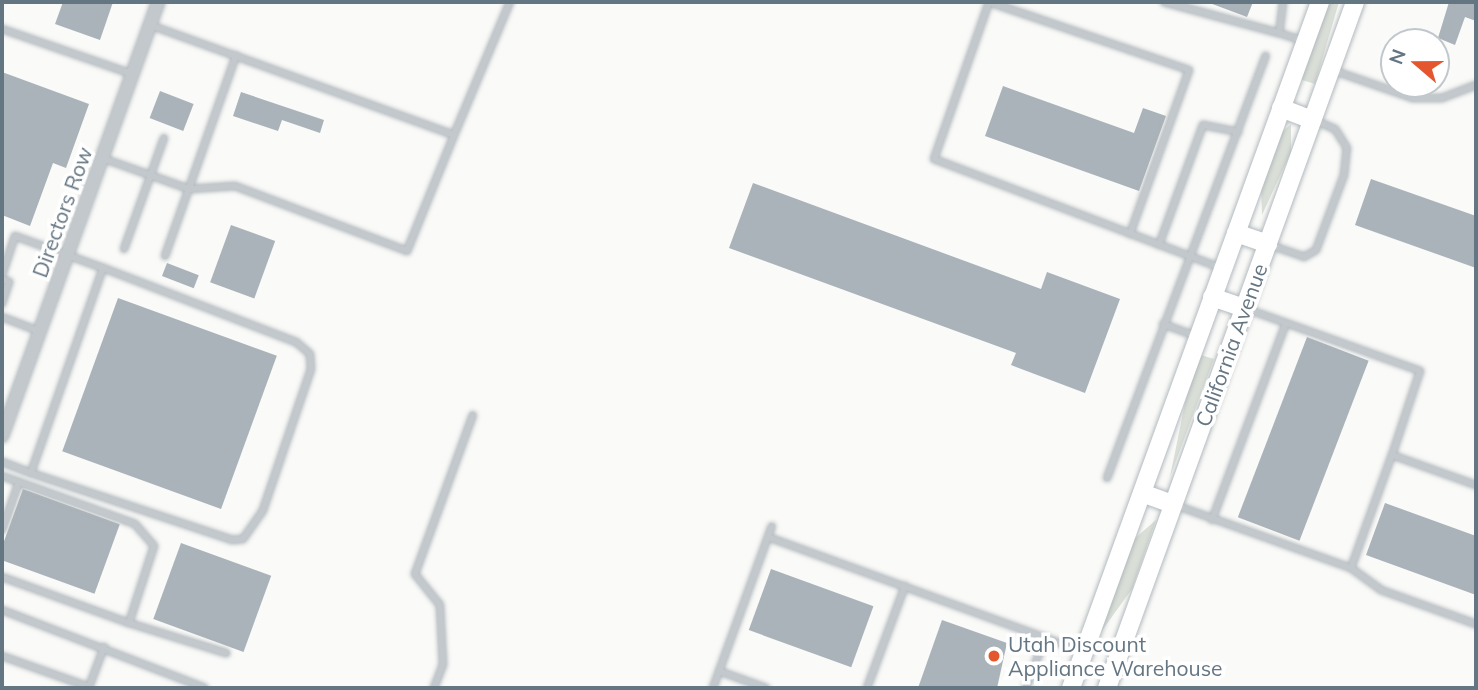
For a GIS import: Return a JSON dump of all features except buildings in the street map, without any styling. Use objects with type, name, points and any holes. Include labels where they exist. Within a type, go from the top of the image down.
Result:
[{"type":"main road","name":"California Avenue","points":[[1074,681],[1320,2]]},
{"type":"main road","name":"California Avenue","points":[[1107,687],[1355,2]]},
{"type":"main road","points":[[1281,108],[1312,120]]},
{"type":"main road","points":[[1236,233],[1268,244]]},
{"type":"main road","points":[[1212,297],[1244,308]]},
{"type":"main road","points":[[1142,493],[1173,504]]},
{"type":"main road","points":[[1074,681],[1107,687]]},
{"type":"street","name":"Directors Row","points":[[2,436],[158,2]]},
{"type":"lane","points":[[102,158],[189,189],[235,186],[407,251],[510,2]]},
{"type":"lane","points":[[1130,234],[1189,70],[989,2],[934,159],[1130,234],[1223,269]]},
{"type":"lane","points":[[1164,2],[1305,42]]},
{"type":"lane","points":[[1279,33],[1283,2]]},
{"type":"lane","points":[[150,25],[454,135]]},
{"type":"lane","points":[[2,29],[132,74]]},
{"type":"lane","points":[[165,256],[236,55]]},
{"type":"lane","points":[[1107,478],[1188,256],[1266,56]]},
{"type":"lane","points":[[1331,69],[1413,98],[1442,98],[1476,85]]},
{"type":"lane","points":[[1268,244],[1304,257],[1316,250],[1344,175],[1347,148],[1335,129],[1312,120]]},
{"type":"lane","points":[[1159,245],[1203,125],[1238,132]]},
{"type":"lane","points":[[124,249],[164,138]]},
{"type":"lane","points":[[2,304],[9,282],[2,277],[15,236],[296,342],[310,354],[311,369],[267,497],[243,539],[232,540],[2,462]]},
{"type":"lane","points":[[31,473],[103,268]]},
{"type":"lane","points":[[1244,308],[1420,371],[1350,568]]},
{"type":"lane","points":[[2,317],[39,331]]},
{"type":"lane","points":[[1212,520],[1286,323]]},
{"type":"lane","points":[[1163,324],[1198,337]]},
{"type":"lane","points":[[434,688],[443,665],[440,605],[415,574],[473,415]]},
{"type":"lane","points":[[1392,455],[1476,485]]},
{"type":"lane","points":[[2,476],[135,524],[154,546],[129,623]]},
{"type":"lane","points":[[2,530],[19,482]]},
{"type":"lane","points":[[1173,504],[1350,568],[1381,590],[1476,624]]},
{"type":"lane","points":[[713,688],[772,526]]},
{"type":"lane","points":[[768,537],[1084,652]]},
{"type":"lane","points":[[2,577],[129,623],[226,653]]},
{"type":"lane","points":[[867,688],[905,586]]},
{"type":"lane","points":[[2,610],[205,688]]},
{"type":"lane","points":[[1026,688],[1045,638]]},
{"type":"lane","points":[[2,656],[89,687],[104,648]]},
{"type":"lane","points":[[719,671],[766,688]]},
{"type":"shaded area","points":[[1327,2],[1339,2],[1315,84],[1299,79]]},
{"type":"shaded area","points":[[1291,124],[1291,152],[1262,215],[1261,186],[1281,133]]},
{"type":"shaded area","points":[[1201,355],[1214,359],[1170,477],[1188,388]]},
{"type":"shaded area","points":[[1156,520],[1132,589],[1098,636],[1133,540]]},
{"type":"place","name":"Utah Discount Appliance Warehouse","points":[[994,656]]}]
